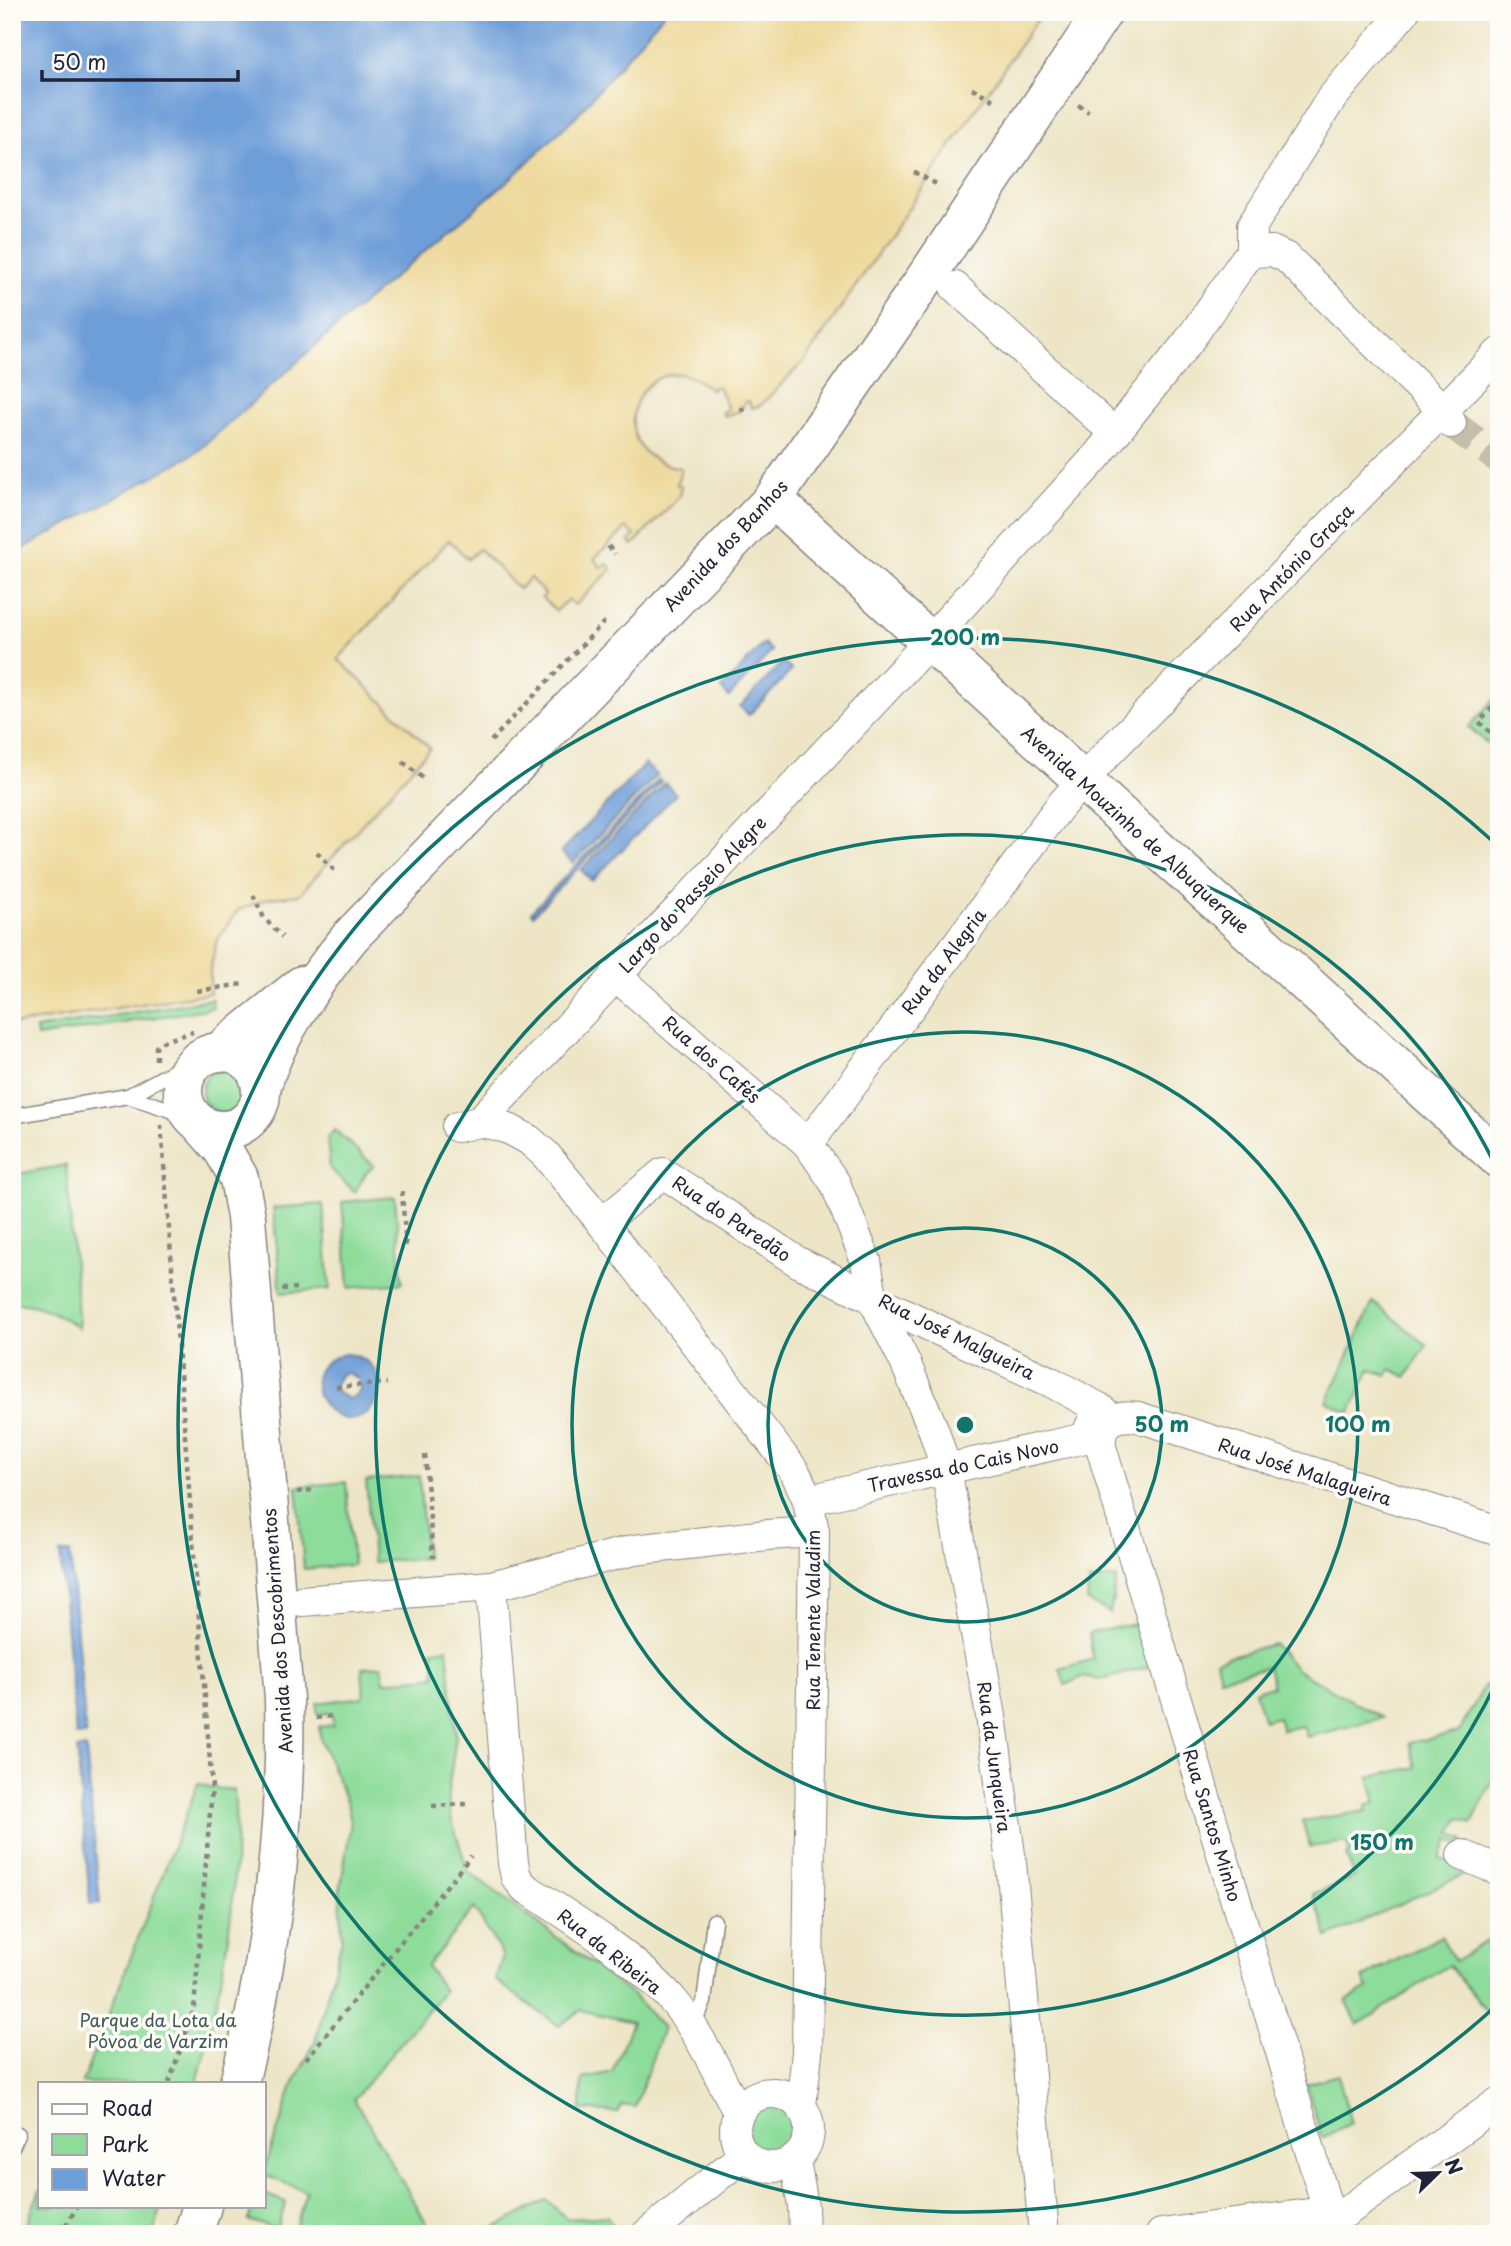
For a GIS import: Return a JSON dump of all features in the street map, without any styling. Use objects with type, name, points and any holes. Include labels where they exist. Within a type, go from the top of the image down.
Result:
[{"type":"main road","name":"Avenida dos Banhos","points":[[259,1098],[268,1066],[280,1040],[351,936],[773,499],[933,267],[1103,12]]},
{"type":"main road","name":"Avenida Mouzinho de Albuquerque","points":[[773,499],[917,655],[1082,780],[1499,1159]]},
{"type":"main road","name":"Avenida dos Banhos","points":[[185,1127],[182,1095],[188,1070],[196,1061],[213,1053],[333,959]]},
{"type":"main road","points":[[185,1127],[234,1129],[244,1124],[259,1098],[258,1076],[252,1066],[231,1053],[213,1053]]},
{"type":"main road","name":"Avenida dos Descobrimentos","points":[[246,1217],[259,1098]]},
{"type":"main road","name":"Avenida dos Descobrimentos","points":[[185,1127],[223,1150],[239,1178],[246,1217],[285,1699],[286,1766],[281,1838],[257,2014],[239,2082]]},
{"type":"main road","points":[[193,2234],[201,2208]]},
{"type":"street","points":[[1404,12],[1331,99],[1252,226],[1252,252],[1272,251],[1287,258],[1447,417]]},
{"type":"street","name":"Largo do Passeio Alegre","points":[[468,1125],[582,1014],[615,975],[917,655],[1096,457],[1188,342],[1252,252]]},
{"type":"street","points":[[955,287],[1101,421]]},
{"type":"street","name":"Rua António Graça","points":[[1082,780],[1447,417],[1499,353]]},
{"type":"street","name":"Rua da Alegria","points":[[808,1144],[969,926],[1082,780]]},
{"type":"street","name":"Rua dos Cafés","points":[[615,975],[808,1144]]},
{"type":"street","name":"Rua Tenente Valadim","points":[[468,1125],[511,1130],[529,1140],[545,1154],[602,1223],[795,1472],[808,1500],[814,1532],[807,2053],[801,2105]]},
{"type":"street","name":"Rua José Malgueira","points":[[808,1144],[835,1184],[866,1261],[872,1297],[1051,1382],[1106,1413]]},
{"type":"street","name":"Rua do Paredão","points":[[602,1223],[663,1173],[798,1262],[872,1297]]},
{"type":"street","name":"Rua da Junqueira","points":[[872,1297],[905,1362],[934,1431],[946,1469],[991,1716],[1011,1862],[1044,2234]]},
{"type":"street","name":"Travessa do Cais Novo","points":[[808,1500],[1085,1438],[1106,1413]]},
{"type":"street","name":"Rua José Malagueira","points":[[1106,1413],[1138,1417],[1499,1531]]},
{"type":"street","name":"Rua Santos Minho","points":[[1106,1413],[1100,1435],[1101,1447],[1332,2225]]},
{"type":"street","points":[[302,1601],[491,1586],[634,1550],[814,1532]]},
{"type":"street","name":"Rua da Ribeira","points":[[491,1586],[516,1877],[524,1887],[624,1957],[669,1997],[688,2022],[738,2112]]},
{"type":"street","points":[[1462,1855],[1499,1870]]},
{"type":"street","points":[[780,2092],[801,2105],[808,2119],[809,2134],[804,2148],[795,2160],[778,2167],[769,2167],[751,2161],[744,2155],[735,2139],[734,2130],[738,2112],[746,2102],[756,2095],[780,2092]]},
{"type":"street","points":[[1161,2234],[1315,2213],[1332,2225],[1346,2212],[1499,2102]]},
{"type":"street","points":[[647,2234],[744,2155]]},
{"type":"street","points":[[795,2160],[805,2232]]},
{"type":"lane","points":[[12,1116],[128,1096],[213,1053]]},
{"type":"lane","points":[[128,1096],[185,1127]]},
{"type":"lane","points":[[688,2022],[699,2012],[704,2002],[714,1921]]},
{"type":"path","points":[[972,88],[997,102]]},
{"type":"path","points":[[1077,105],[1089,112]]},
{"type":"path","points":[[914,172],[940,186]]},
{"type":"path","points":[[741,407],[744,417]]},
{"type":"path","points":[[608,546],[615,554]]},
{"type":"path","points":[[1499,700],[1479,722],[1499,740]]},
{"type":"path","points":[[403,762],[424,779]]},
{"type":"path","points":[[317,852],[337,873]]},
{"type":"path","points":[[253,895],[264,918],[282,937]]},
{"type":"path","points":[[197,991],[243,984]]},
{"type":"path","points":[[169,2082],[194,2009],[212,1788],[185,1127]]},
{"type":"path","points":[[402,1191],[406,1249]]},
{"type":"path","points":[[280,1289],[296,1288]]},
{"type":"path","points":[[336,1387],[387,1383]]},
{"type":"path","points":[[425,1455],[433,1558]]},
{"type":"path","points":[[298,1492],[313,1490]]},
{"type":"path","points":[[317,1718],[332,1716]]},
{"type":"path","points":[[202,1773],[211,1772]]},
{"type":"path","points":[[432,1806],[468,1804]]},
{"type":"path","points":[[306,2059],[471,1856]]},
{"type":"path","points":[[60,2234],[77,2208]]},
{"type":"green space","points":[[1499,694],[1499,755],[1469,727]]},
{"type":"green space","points":[[212,999],[213,1008],[37,1037],[36,1029]]},
{"type":"green space","points":[[224,1069],[239,1076],[246,1091],[239,1106],[224,1113],[209,1106],[202,1091],[209,1076]]},
{"type":"green space","points":[[335,1130],[374,1166],[366,1173],[355,1192],[330,1169],[327,1138]]},
{"type":"green space","points":[[66,1165],[79,1328],[47,1310],[12,1303],[12,1175]]},
{"type":"green space","points":[[395,1197],[402,1283],[349,1288],[342,1202]]},
{"type":"green space","points":[[323,1204],[330,1289],[281,1293],[273,1208]]},
{"type":"green space","points":[[1373,1302],[1427,1345],[1406,1377],[1391,1369],[1387,1376],[1370,1369],[1350,1413],[1327,1402]]},
{"type":"green space","points":[[419,1476],[426,1558],[373,1562],[366,1481]]},
{"type":"green space","points":[[346,1482],[353,1565],[304,1569],[297,1487]]},
{"type":"green space","points":[[1117,1578],[1110,1613],[1087,1601],[1089,1581]]},
{"type":"green space","points":[[1140,1623],[1152,1666],[1101,1680],[1082,1677],[1065,1685],[1060,1669],[1093,1659],[1089,1633]]},
{"type":"green space","points":[[1274,1644],[1297,1670],[1382,1718],[1307,1737],[1303,1726],[1282,1730],[1278,1717],[1264,1721],[1255,1691],[1273,1686],[1268,1667],[1220,1678],[1216,1660]]},
{"type":"green space","points":[[447,1648],[456,1736],[448,1793],[451,1818],[468,1871],[633,1995],[663,2028],[635,2107],[622,2105],[618,2113],[581,2110],[582,2079],[612,2072],[632,2022],[581,2010],[559,2026],[495,1980],[503,1956],[474,1908],[427,1966],[444,1991],[354,2099],[427,2224],[418,2234],[294,2234],[306,2191],[266,2176],[266,2165],[293,2085],[315,2042],[342,1939],[340,1891],[351,1822],[347,1803],[321,1740],[319,1727],[333,1725],[332,1713],[317,1714],[317,1703],[364,1697],[362,1668],[382,1666],[384,1682],[435,1676],[433,1650]]},
{"type":"green space","points":[[1485,1685],[1499,1691],[1499,1768],[1472,1823],[1459,1818],[1451,1833],[1464,1840],[1461,1845],[1449,1839],[1440,1859],[1474,1870],[1328,1937],[1313,1894],[1355,1877],[1346,1855],[1350,1853],[1346,1842],[1310,1847],[1302,1821],[1367,1811],[1366,1806],[1376,1803],[1369,1777],[1416,1767],[1409,1743],[1459,1732]]},
{"type":"green space","name":"Parque da Lota da Póvoa de Varzim","points":[[198,1783],[212,1788],[234,1790],[235,1864],[228,1938],[197,2082],[82,2082]]},
{"type":"green space","points":[[1499,1933],[1499,2021],[1496,2023],[1449,1965],[1358,2025],[1346,2001],[1368,1988],[1363,1978],[1441,1936],[1455,1961]]},
{"type":"green space","points":[[1338,2075],[1351,2123],[1322,2138],[1306,2084]]},
{"type":"green space","points":[[772,2103],[782,2105],[790,2111],[796,2119],[796,2139],[790,2147],[782,2153],[772,2155],[762,2153],[754,2147],[748,2139],[746,2129],[748,2119],[754,2111],[762,2105]]},
{"type":"green space","points":[[38,2194],[38,2208],[161,2208],[153,2234],[23,2234]]},
{"type":"green space","points":[[266,2195],[286,2202],[277,2229],[248,2220],[252,2208],[266,2208]]},
{"type":"green space","points":[[547,2200],[567,2219],[607,2216],[615,2228],[607,2234],[483,2234]]},
{"type":"sand","points":[[665,12],[1042,12],[815,346],[760,406],[751,408],[749,401],[744,402],[744,406],[739,407],[740,411],[724,416],[722,412],[728,409],[718,386],[711,389],[682,374],[663,376],[642,392],[633,417],[638,443],[647,454],[663,464],[681,468],[677,485],[681,486],[679,497],[633,545],[629,541],[635,535],[626,528],[594,559],[602,568],[607,564],[612,569],[575,605],[568,599],[556,611],[542,598],[545,594],[530,578],[519,589],[479,549],[468,559],[449,540],[338,659],[430,748],[299,895],[269,898],[238,910],[217,940],[210,970],[210,993],[12,1025],[12,555],[197,452],[352,313],[511,178],[577,115]]},
{"type":"water","points":[[12,12],[665,12],[577,115],[511,178],[352,313],[197,452],[12,555]]},
{"type":"water","points":[[764,643],[772,651],[729,697],[721,689]]},
{"type":"water","points":[[783,662],[792,670],[749,715],[740,707]]},
{"type":"water","points":[[645,764],[657,775],[573,863],[561,852]]},
{"type":"water","points":[[659,779],[661,782],[533,915],[531,912]]},
{"type":"water","points":[[665,783],[676,794],[592,881],[581,870]]},
{"type":"water","points":[[345,1354],[354,1355],[375,1370],[380,1385],[379,1394],[375,1403],[362,1416],[348,1419],[334,1414],[323,1404],[316,1390],[317,1376],[325,1363]],"holes":[[[347,1373],[359,1379],[359,1392],[349,1399],[337,1393],[334,1387],[340,1375]]]},
{"type":"water","points":[[60,1553],[70,1553],[86,1735],[76,1736]]},
{"type":"water","points":[[86,1748],[100,1903],[90,1904],[77,1749]]},
{"type":"tunnel","points":[[1451,423],[1499,459]]}]
